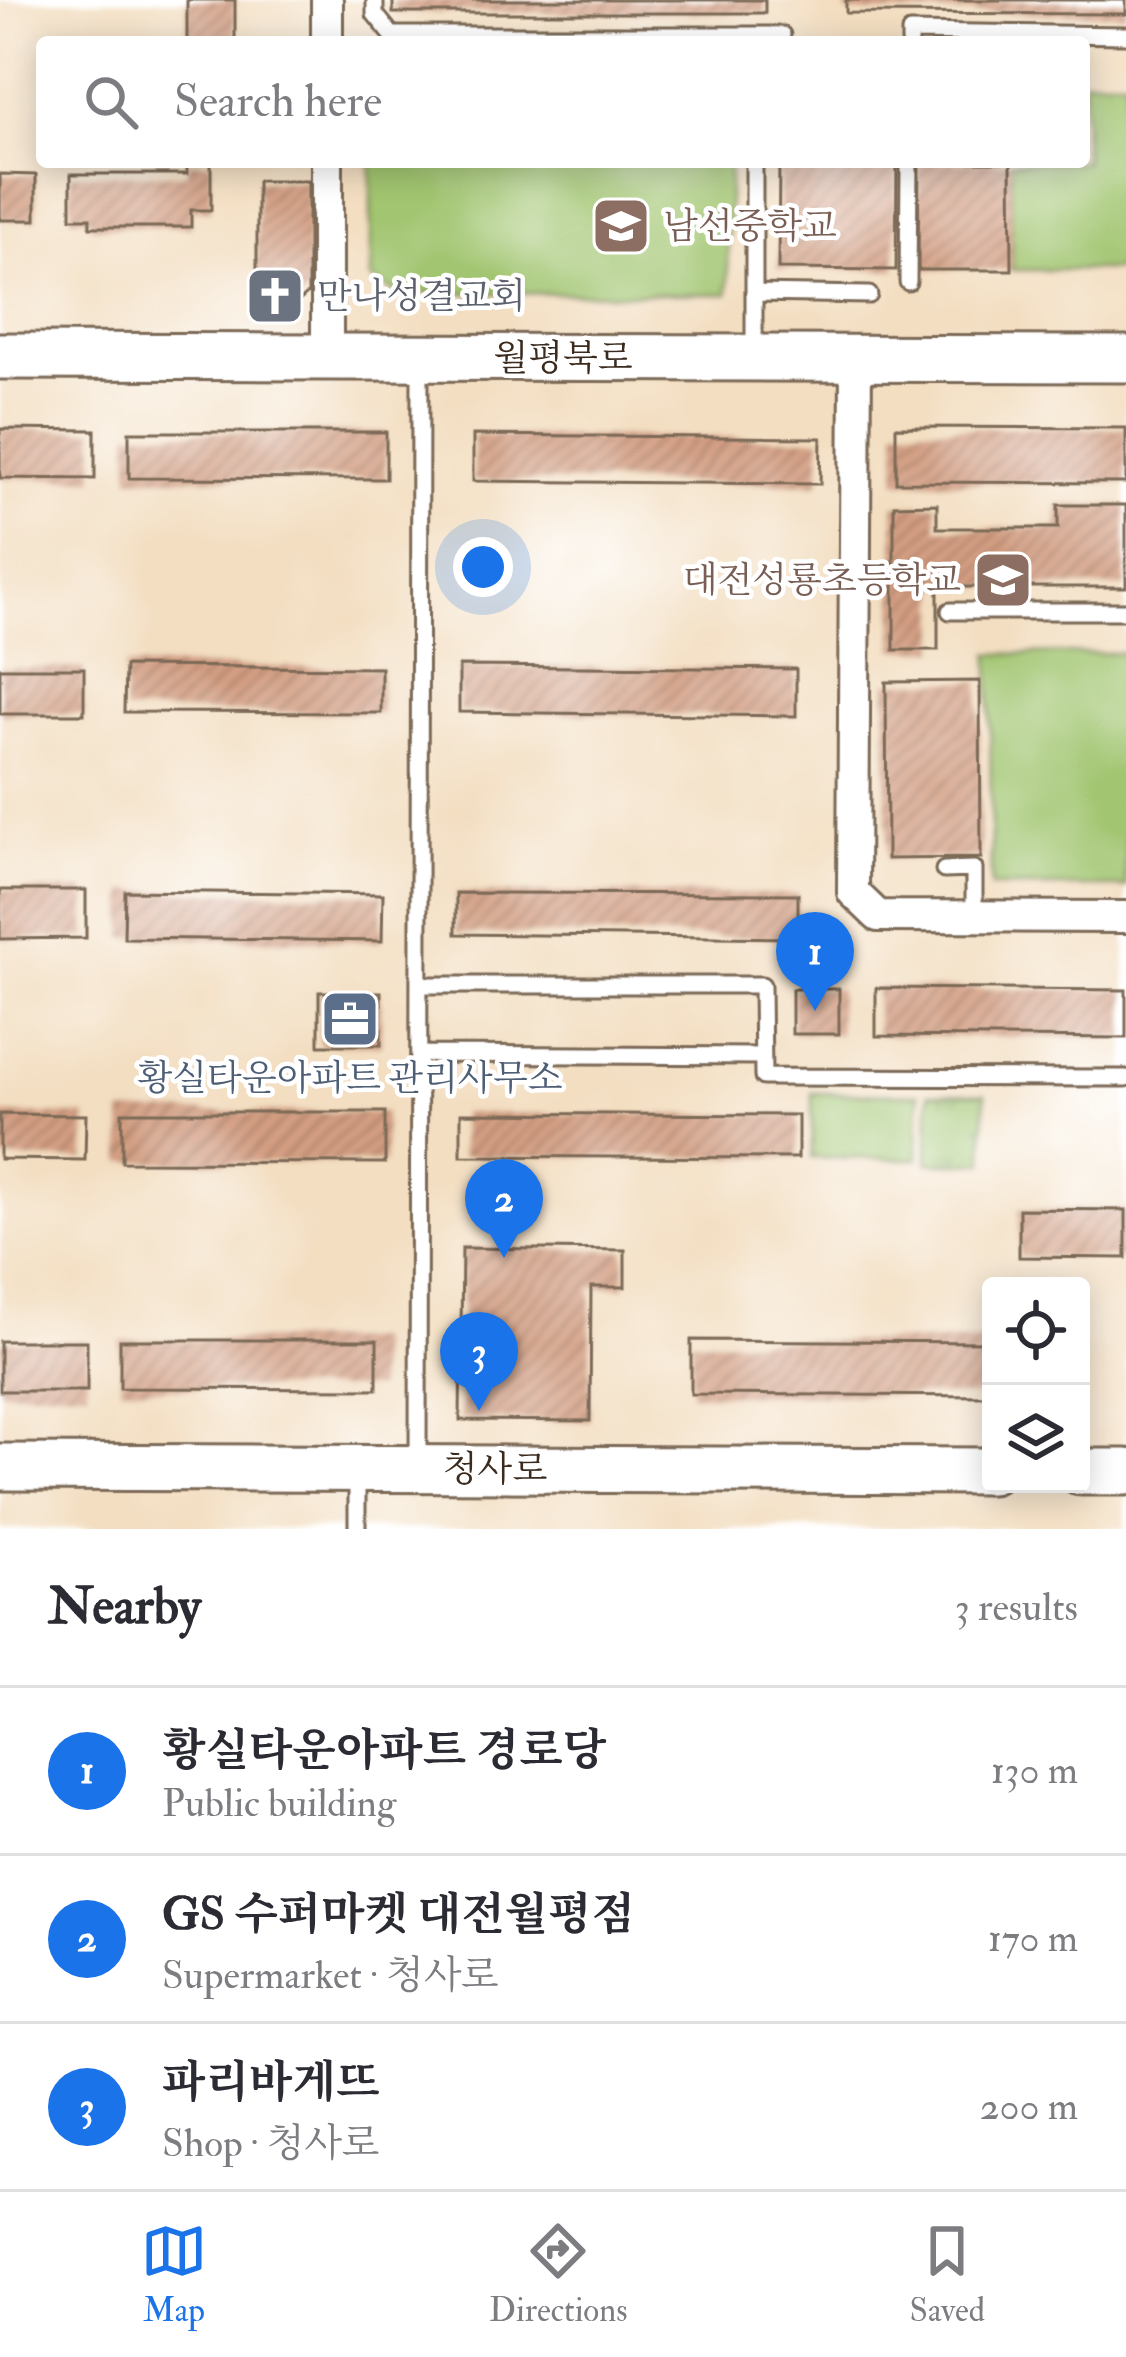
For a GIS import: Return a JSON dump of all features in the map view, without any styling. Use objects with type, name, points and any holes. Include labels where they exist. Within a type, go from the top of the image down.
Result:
[{"type":"street","points":[[327,0],[327,36]]},
{"type":"street","points":[[326,168],[326,357]]},
{"type":"street","name":"월평북로","points":[[0,356],[1126,359]]},
{"type":"street","points":[[856,358],[853,892],[878,916],[1126,917]]},
{"type":"street","name":"청사로","points":[[0,1467],[982,1471]]},
{"type":"street","points":[[1090,1472],[1126,1472]]},
{"type":"lane","points":[[375,0],[375,14],[392,34],[537,36]]},
{"type":"lane","points":[[910,36],[910,32],[1126,35]]},
{"type":"lane","points":[[775,36],[782,35]]},
{"type":"lane","points":[[754,168],[754,358]]},
{"type":"lane","points":[[908,281],[909,168]]},
{"type":"lane","points":[[754,293],[869,295]]},
{"type":"lane","points":[[418,1468],[421,357]]},
{"type":"lane","points":[[950,611],[1126,611]]},
{"type":"lane","points":[[944,870],[974,869],[974,916]]},
{"type":"lane","points":[[419,985],[762,985],[763,1076],[1126,1078]]},
{"type":"lane","points":[[419,1054],[762,1056]]},
{"type":"lane","points":[[357,1469],[357,1529]]},
{"type":"green space","points":[[1090,79],[1126,79],[1126,270],[1012,270],[1011,168],[1090,168]]},
{"type":"green space","points":[[371,168],[729,168],[728,294],[396,293],[371,279]]},
{"type":"green space","points":[[1126,653],[1126,887],[991,887],[990,654]]},
{"type":"green space","points":[[812,1093],[919,1094],[918,1159],[812,1158]]},
{"type":"green space","points":[[929,1093],[985,1094],[984,1163],[928,1163]]},
{"type":"building","points":[[187,0],[235,0],[235,36],[187,36]]},
{"type":"building","points":[[393,0],[765,0],[765,13],[393,13]]},
{"type":"building","points":[[846,0],[1126,0],[1126,14],[846,13]]},
{"type":"building","points":[[187,168],[211,168],[211,210],[191,210],[191,227],[90,227],[90,218],[71,218],[71,174],[187,174]]},
{"type":"building","points":[[779,168],[897,168],[896,270],[778,269]]},
{"type":"building","points":[[919,168],[1011,168],[1012,270],[918,270]]},
{"type":"building","points":[[0,174],[36,175],[36,220],[0,220]]},
{"type":"building","points":[[257,181],[308,181],[308,293],[294,306],[257,306]]},
{"type":"building","points":[[896,427],[1126,428],[1126,483],[896,482]]},
{"type":"building","points":[[0,429],[95,430],[95,479],[0,478]]},
{"type":"building","points":[[129,432],[386,432],[386,479],[129,478]]},
{"type":"building","points":[[473,435],[821,438],[820,484],[473,481]]},
{"type":"building","points":[[937,504],[937,528],[1058,528],[1058,505],[1126,505],[1126,587],[938,587],[938,650],[894,650],[894,505]]},
{"type":"building","points":[[125,666],[381,668],[381,713],[124,712]]},
{"type":"building","points":[[459,666],[796,669],[796,716],[459,712]]},
{"type":"building","points":[[0,668],[84,668],[84,714],[0,714]]},
{"type":"building","points":[[980,681],[981,858],[887,859],[886,682]]},
{"type":"building","points":[[0,890],[86,890],[86,938],[0,939]]},
{"type":"building","points":[[125,891],[383,894],[382,941],[124,938]]},
{"type":"building","points":[[456,893],[798,894],[798,938],[456,934]]},
{"type":"building","points":[[876,988],[1126,990],[1126,1038],[876,1036]]},
{"type":"building","points":[[792,989],[839,989],[839,1034],[792,1034]]},
{"type":"building","name":"황실타운아파트 관리사무소","points":[[319,992],[381,992],[381,1045],[319,1045]]},
{"type":"building","points":[[122,1112],[385,1112],[385,1163],[122,1162]]},
{"type":"building","points":[[461,1113],[798,1115],[798,1158],[461,1156]]},
{"type":"building","points":[[0,1114],[86,1115],[85,1160],[0,1159]]},
{"type":"building","points":[[1019,1209],[1126,1210],[1126,1258],[1019,1257]]},
{"type":"building","points":[[462,1248],[625,1250],[625,1287],[591,1287],[590,1421],[460,1420]]},
{"type":"building","points":[[120,1340],[377,1340],[377,1389],[120,1388]]},
{"type":"building","points":[[691,1340],[982,1342],[982,1396],[691,1394]]},
{"type":"building","points":[[0,1341],[87,1341],[87,1391],[0,1391]]},
{"type":"place","name":"남선중학교","points":[[621,226]]},
{"type":"place","name":"만나성결교회","points":[[275,296]]},
{"type":"place","name":"대전성룡초등학교","points":[[1003,580]]},
{"type":"place","name":"황실타운아파트 경로당","points":[[815,1011]]},
{"type":"place","name":"황실타운아파트 관리사무소","points":[[350,1019]]},
{"type":"place","name":"GS 수퍼마켓 대전월평점","points":[[504,1258]]},
{"type":"place","name":"파리바게뜨","points":[[479,1411]]}]
